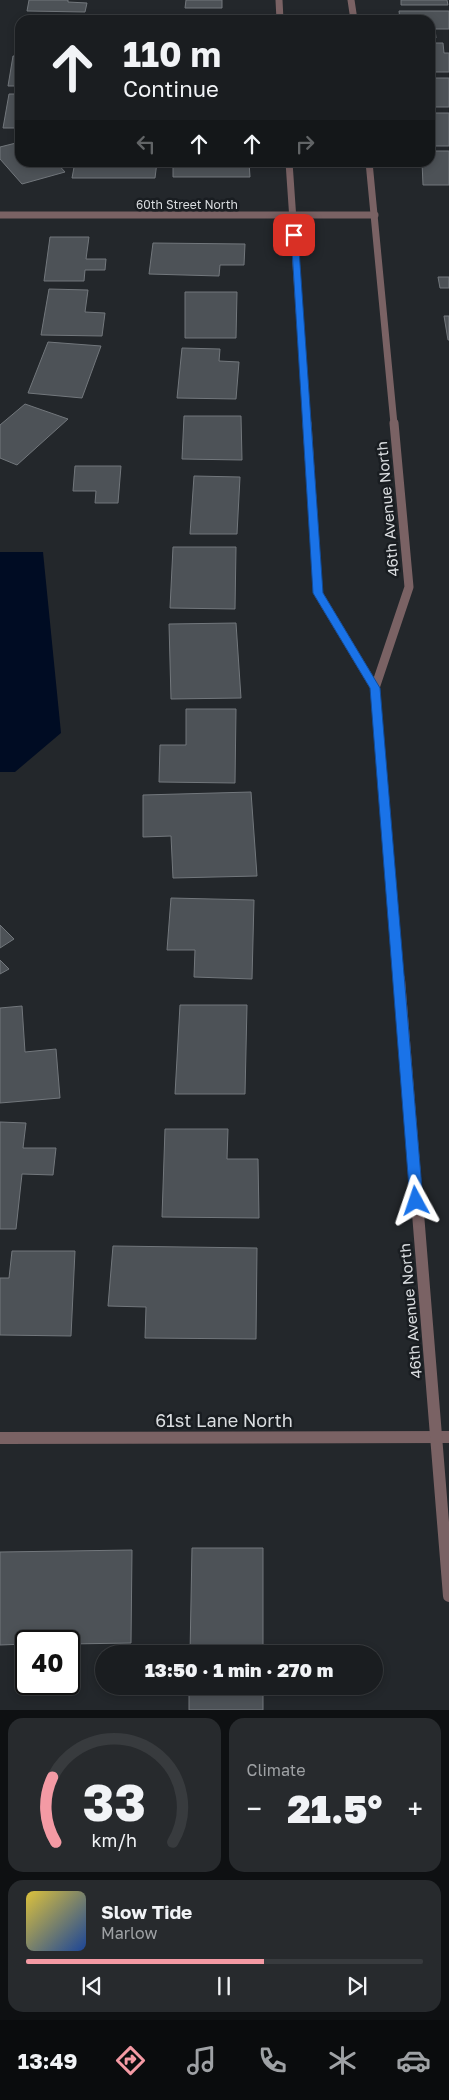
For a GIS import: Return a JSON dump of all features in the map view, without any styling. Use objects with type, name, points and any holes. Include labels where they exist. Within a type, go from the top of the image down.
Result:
[{"type":"street","points":[[279,0],[280,15]]},
{"type":"street","points":[[351,0],[353,15]]},
{"type":"street","points":[[289,167],[318,593],[375,688]]},
{"type":"street","name":"46th Avenue North","points":[[370,167],[409,587],[375,688],[449,1596]]},
{"type":"street","name":"60th Street North","points":[[0,215],[375,215]]},
{"type":"street","name":"61st Lane North","points":[[0,1438],[449,1437]]},
{"type":"water","points":[[0,552],[43,552],[61,733],[15,772],[0,772]]},
{"type":"building","points":[[29,0],[68,0],[68,2],[87,3],[85,12],[27,11]]},
{"type":"building","points":[[186,0],[222,0],[222,8],[185,8]]},
{"type":"building","points":[[401,0],[447,0],[448,5],[401,5]]},
{"type":"building","points":[[399,11],[449,11],[449,29],[435,29],[435,15],[399,15]]},
{"type":"building","points":[[435,43],[443,43],[444,53],[449,53],[449,72],[435,72]]},
{"type":"building","points":[[13,56],[15,56],[15,86],[8,86]]},
{"type":"building","points":[[435,78],[449,78],[449,107],[435,107]]},
{"type":"building","points":[[9,94],[15,94],[15,128],[3,128]]},
{"type":"building","points":[[435,113],[449,113],[449,146],[435,146]]},
{"type":"building","points":[[15,143],[15,167],[60,167],[65,172],[22,184],[0,159],[0,147]]},
{"type":"building","points":[[435,151],[449,151],[449,185],[423,185],[422,167],[435,167]]},
{"type":"building","points":[[74,167],[156,167],[155,178],[72,178]]},
{"type":"building","points":[[173,167],[249,167],[250,177],[173,177]]},
{"type":"building","points":[[50,237],[89,237],[86,259],[106,259],[105,270],[85,270],[84,281],[44,281]]},
{"type":"building","points":[[153,243],[245,244],[244,265],[220,265],[219,276],[149,274]]},
{"type":"building","points":[[438,277],[449,277],[449,288],[440,288]]},
{"type":"building","points":[[49,289],[88,290],[85,312],[105,313],[102,336],[41,335]]},
{"type":"building","points":[[185,292],[237,292],[236,338],[185,338]]},
{"type":"building","points":[[444,316],[449,316],[449,340],[448,340]]},
{"type":"building","points":[[48,342],[101,346],[82,398],[28,393]]},
{"type":"building","points":[[182,348],[220,349],[219,361],[239,362],[236,399],[177,398]]},
{"type":"building","points":[[25,404],[68,419],[17,465],[0,458],[0,425]]},
{"type":"building","points":[[184,416],[241,416],[242,460],[182,459]]},
{"type":"building","points":[[75,466],[121,466],[118,503],[95,503],[96,491],[73,491]]},
{"type":"building","points":[[194,476],[240,477],[237,534],[190,534]]},
{"type":"building","points":[[173,547],[236,547],[235,609],[170,608]]},
{"type":"building","points":[[236,623],[241,698],[171,699],[169,624]]},
{"type":"building","points":[[186,709],[236,709],[235,783],[159,782],[160,745],[186,745]]},
{"type":"building","points":[[251,792],[257,876],[173,878],[171,836],[143,837],[143,795]]},
{"type":"building","points":[[171,898],[254,900],[252,979],[194,977],[195,950],[167,950]]},
{"type":"building","points":[[0,925],[14,939],[0,948]]},
{"type":"building","points":[[0,960],[9,969],[0,974]]},
{"type":"building","points":[[180,1005],[247,1005],[245,1094],[175,1094]]},
{"type":"building","points":[[22,1006],[25,1052],[56,1049],[60,1098],[0,1103],[0,1008]]},
{"type":"building","points":[[0,1122],[26,1123],[23,1148],[56,1148],[53,1175],[22,1174],[16,1229],[0,1229]]},
{"type":"building","points":[[165,1129],[228,1129],[227,1159],[258,1159],[259,1218],[162,1217]]},
{"type":"building","points":[[113,1246],[257,1248],[256,1339],[145,1338],[146,1307],[108,1306]]},
{"type":"building","points":[[12,1251],[75,1251],[71,1336],[0,1335],[0,1278],[9,1278]]},
{"type":"building","points":[[192,1548],[263,1548],[263,1645],[190,1645]]},
{"type":"building","points":[[132,1550],[131,1643],[80,1644],[80,1630],[15,1630],[15,1644],[0,1645],[0,1552]]},
{"type":"building","points":[[189,1695],[263,1695],[263,1710],[189,1710]]},
{"type":"route","points":[[294,235],[318,593],[375,688],[416,1201]]}]
